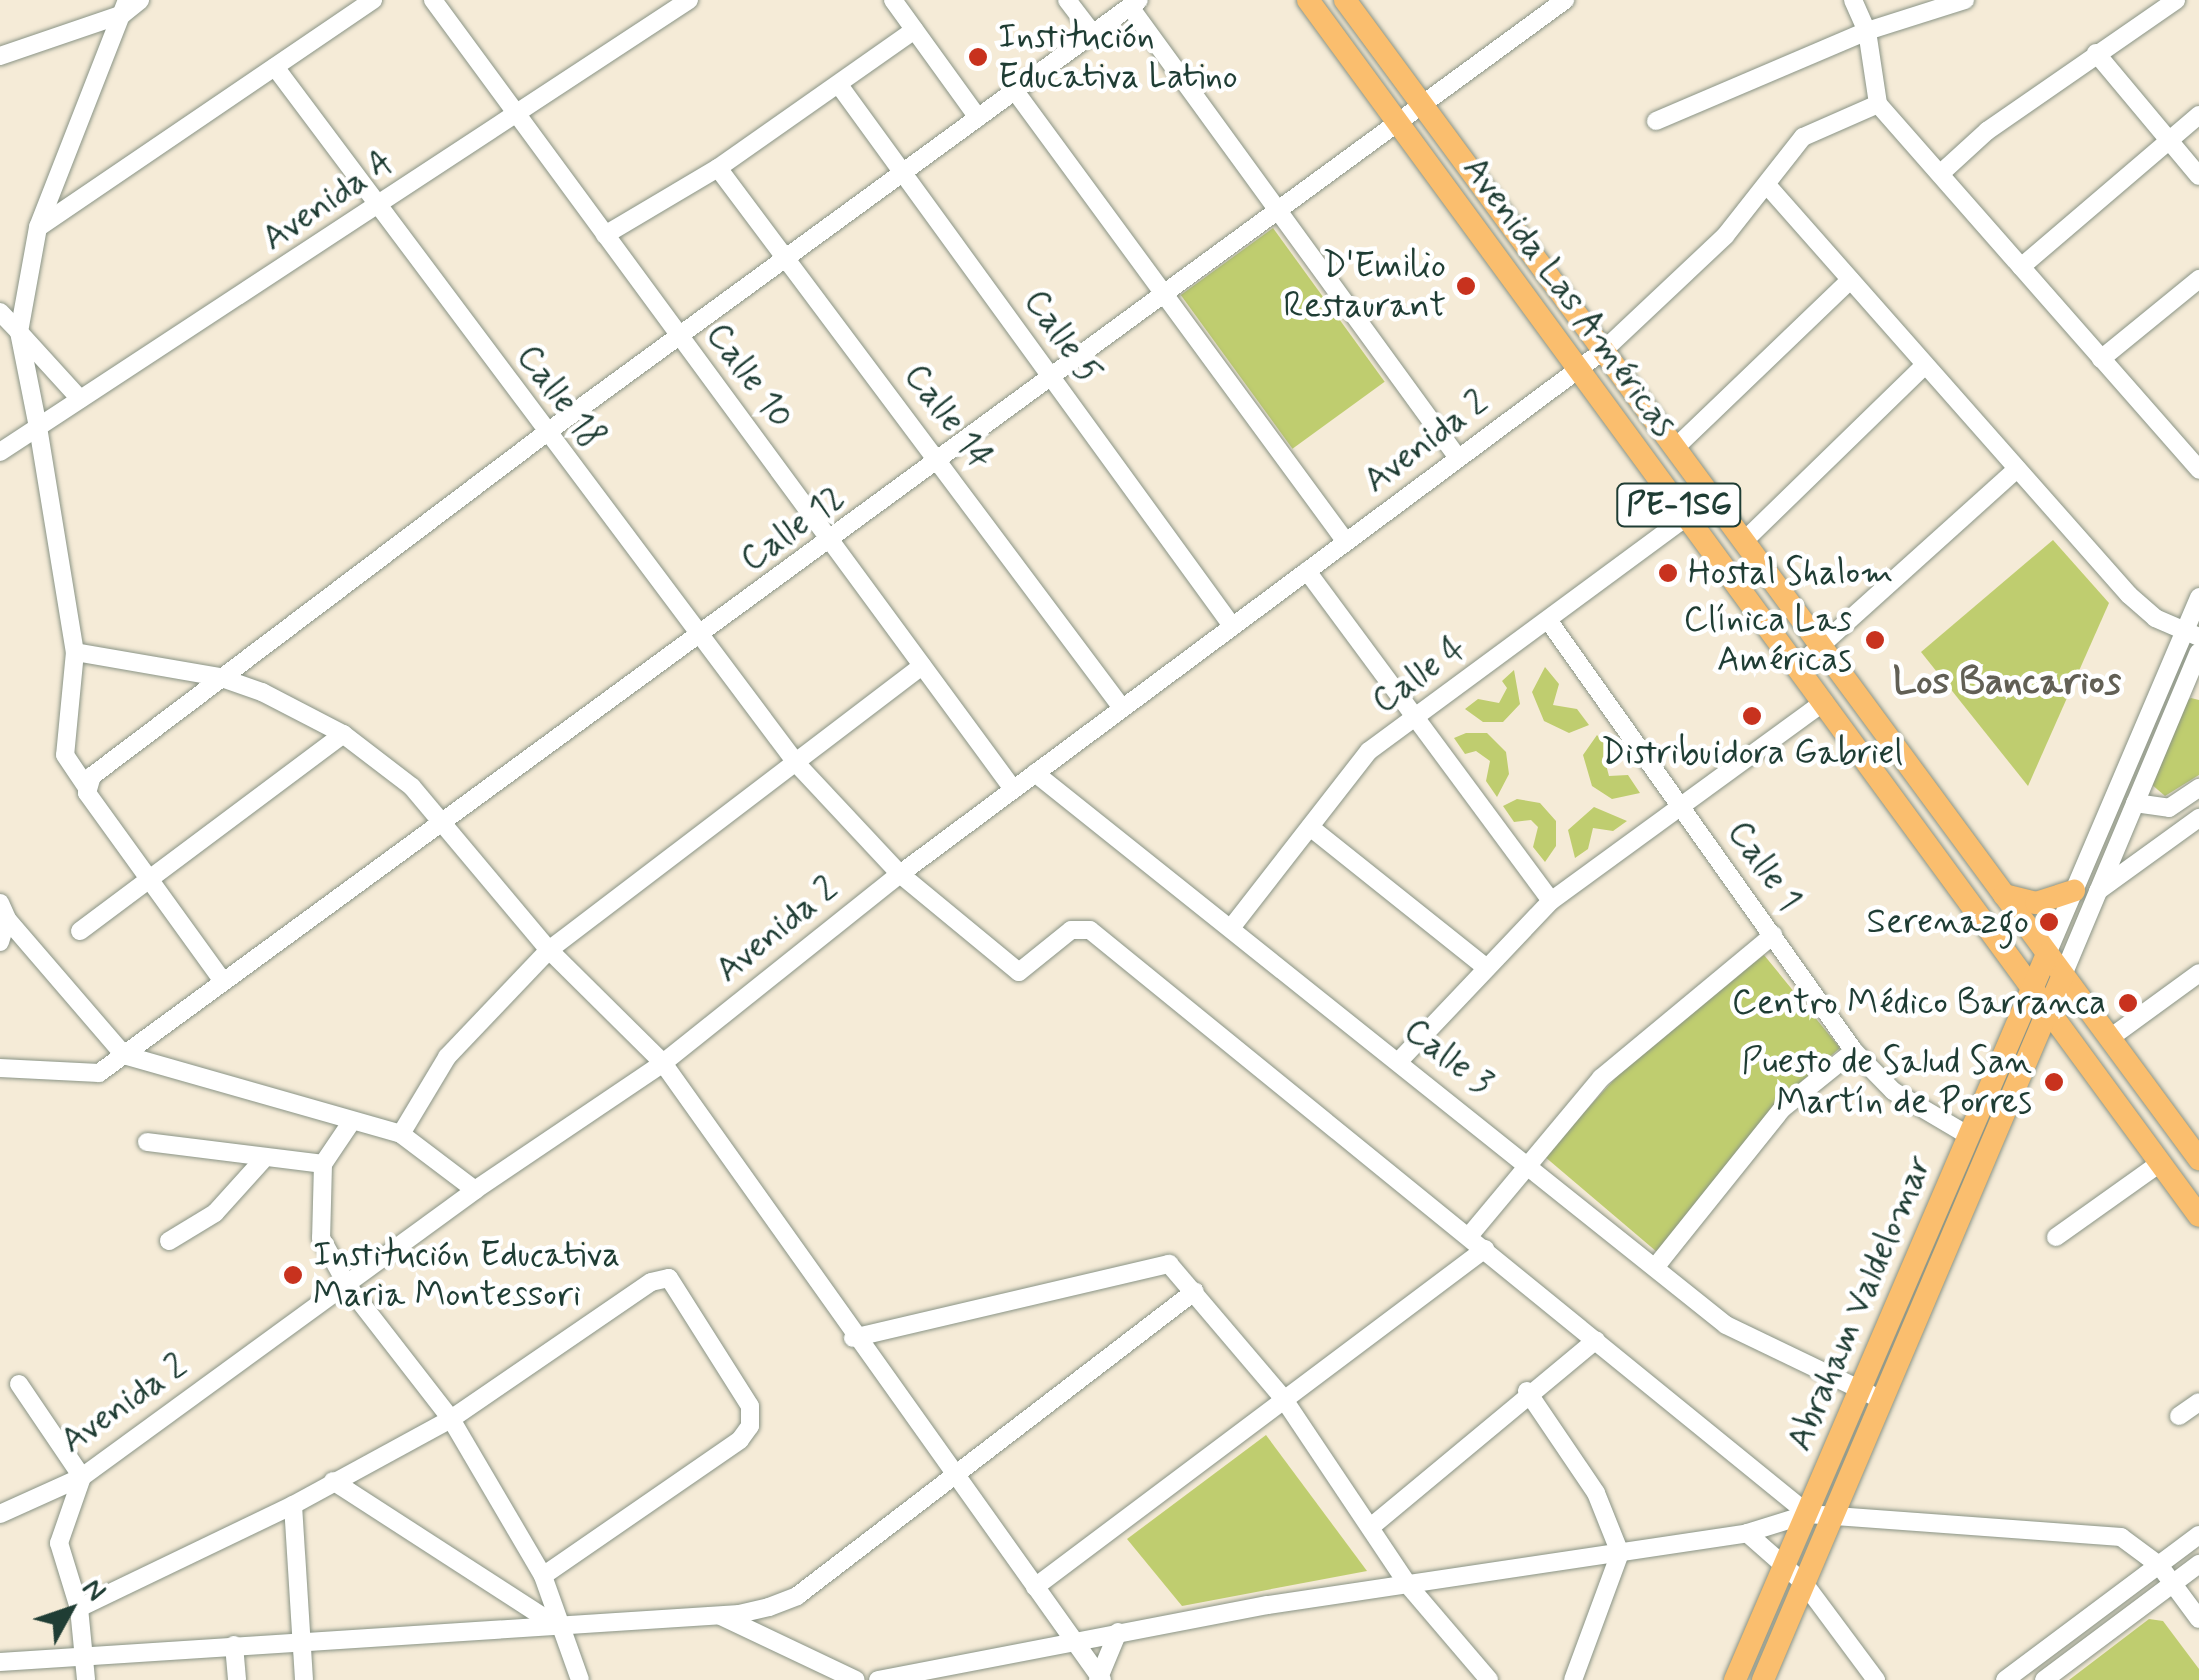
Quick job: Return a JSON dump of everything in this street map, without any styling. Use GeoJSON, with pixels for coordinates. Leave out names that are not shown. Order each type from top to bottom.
{"type":"FeatureCollection","features":[{"type":"Feature","properties":{"kind":"main road","name":"Avenida Las Américas"},"geometry":{"type":"LineString","coordinates":[[1308,0],[2199,1216]]}},
{"type":"Feature","properties":{"kind":"main road","name":"Avenida Las Américas"},"geometry":{"type":"LineString","coordinates":[[1345,0],[2199,1159]]}},
{"type":"Feature","properties":{"kind":"main road"},"geometry":{"type":"LineString","coordinates":[[1366,79],[1390,62]]}},
{"type":"Feature","properties":{"kind":"main road"},"geometry":{"type":"LineString","coordinates":[[2004,894],[2036,903],[2086,891]]}},
{"type":"Feature","properties":{"kind":"main road","name":"Abraham Valdelomar"},"geometry":{"type":"LineString","coordinates":[[1943,1226],[1960,1130],[2048,954]]}},
{"type":"Feature","properties":{"kind":"main road","name":"Abraham Valdelomar"},"geometry":{"type":"LineString","coordinates":[[1735,1680],[1784,1562],[1871,1395],[1943,1226],[2063,974]]}},
{"type":"Feature","properties":{"kind":"main road","name":"Abraham Valdelomar"},"geometry":{"type":"LineString","coordinates":[[1763,1680],[1834,1513],[1871,1395]]}},
{"type":"Feature","properties":{"kind":"street"},"geometry":{"type":"LineString","coordinates":[[0,56],[140,0]]}},
{"type":"Feature","properties":{"kind":"street"},"geometry":{"type":"LineString","coordinates":[[38,227],[374,0]]}},
{"type":"Feature","properties":{"kind":"street","name":"Calle 10"},"geometry":{"type":"LineString","coordinates":[[433,0],[1013,789]]}},
{"type":"Feature","properties":{"kind":"street","name":"Avenida A"},"geometry":{"type":"LineString","coordinates":[[0,452],[229,306],[688,0]]}},
{"type":"Feature","properties":{"kind":"street"},"geometry":{"type":"LineString","coordinates":[[893,0],[978,118]]}},
{"type":"Feature","properties":{"kind":"street"},"geometry":{"type":"LineString","coordinates":[[1067,0],[1092,34]]}},
{"type":"Feature","properties":{"kind":"street","name":"Calle 12"},"geometry":{"type":"LineString","coordinates":[[0,1068],[90,1076],[124,1055],[222,980],[831,542],[1565,0]]}},
{"type":"Feature","properties":{"kind":"street"},"geometry":{"type":"LineString","coordinates":[[1853,0],[1866,32],[1878,104],[2199,470]]}},
{"type":"Feature","properties":{"kind":"street"},"geometry":{"type":"LineString","coordinates":[[1656,121],[1866,32],[1965,0]]}},
{"type":"Feature","properties":{"kind":"street"},"geometry":{"type":"LineString","coordinates":[[1940,174],[2096,53],[2176,0]]}},
{"type":"Feature","properties":{"kind":"street"},"geometry":{"type":"LineString","coordinates":[[87,788],[98,770],[219,677],[1135,3],[1458,458]]}},
{"type":"Feature","properties":{"kind":"street"},"geometry":{"type":"LineString","coordinates":[[125,7],[38,227],[20,332],[75,652],[64,741],[70,770],[87,788],[222,980]]}},
{"type":"Feature","properties":{"kind":"street"},"geometry":{"type":"LineString","coordinates":[[606,235],[718,168],[914,30]]}},
{"type":"Feature","properties":{"kind":"street"},"geometry":{"type":"LineString","coordinates":[[2096,53],[2172,137],[2199,176]]}},
{"type":"Feature","properties":{"kind":"street","name":"Calle 18"},"geometry":{"type":"LineString","coordinates":[[275,66],[377,208],[797,764],[900,874],[1019,972],[1071,930],[1090,930],[1470,1236]]}},
{"type":"Feature","properties":{"kind":"street","name":"Calle 5"},"geometry":{"type":"LineString","coordinates":[[839,85],[907,171],[1050,380],[1232,626]]}},
{"type":"Feature","properties":{"kind":"street"},"geometry":{"type":"LineString","coordinates":[[1015,91],[1346,542]]}},
{"type":"Feature","properties":{"kind":"street","name":"Avenida 2"},"geometry":{"type":"LineString","coordinates":[[0,1514],[82,1477],[476,1190],[662,1063],[900,874],[1604,350],[1725,236],[1803,137],[1878,104]]}},
{"type":"Feature","properties":{"kind":"street"},"geometry":{"type":"LineString","coordinates":[[2021,267],[2199,114]]}},
{"type":"Feature","properties":{"kind":"street","name":"Calle 14"},"geometry":{"type":"LineString","coordinates":[[718,168],[942,460],[1122,708]]}},
{"type":"Feature","properties":{"kind":"street"},"geometry":{"type":"LineString","coordinates":[[1766,185],[2143,608],[2192,634]]}},
{"type":"Feature","properties":{"kind":"street"},"geometry":{"type":"LineString","coordinates":[[2102,359],[2199,279]]}},
{"type":"Feature","properties":{"kind":"street"},"geometry":{"type":"LineString","coordinates":[[1675,448],[1850,280]]}},
{"type":"Feature","properties":{"kind":"street"},"geometry":{"type":"LineString","coordinates":[[0,312],[80,399]]}},
{"type":"Feature","properties":{"kind":"street"},"geometry":{"type":"LineString","coordinates":[[1744,541],[1925,365]]}},
{"type":"Feature","properties":{"kind":"street"},"geometry":{"type":"LineString","coordinates":[[1798,667],[2017,469]]}},
{"type":"Feature","properties":{"kind":"street","name":"Calle 4"},"geometry":{"type":"LineString","coordinates":[[1231,928],[1369,751],[1712,498]]}},
{"type":"Feature","properties":{"kind":"street"},"geometry":{"type":"LineString","coordinates":[[1307,571],[1550,901]]}},
{"type":"Feature","properties":{"kind":"street"},"geometry":{"type":"LineString","coordinates":[[2063,974],[2086,891],[2192,634],[2199,598]]}},
{"type":"Feature","properties":{"kind":"street","name":"Calle 1"},"geometry":{"type":"LineString","coordinates":[[1548,620],[1854,1051],[1893,1091],[1960,1130]]}},
{"type":"Feature","properties":{"kind":"street"},"geometry":{"type":"LineString","coordinates":[[75,652],[219,677],[343,734],[395,772],[549,950],[662,1063],[853,1338],[1100,1679]]}},
{"type":"Feature","properties":{"kind":"street"},"geometry":{"type":"LineString","coordinates":[[2048,954],[2135,804],[2191,691],[2199,652]]}},
{"type":"Feature","properties":{"kind":"street"},"geometry":{"type":"LineString","coordinates":[[401,1134],[447,1057],[549,950],[922,666]]}},
{"type":"Feature","properties":{"kind":"street"},"geometry":{"type":"LineString","coordinates":[[1400,1060],[1484,964],[1550,901],[1824,702]]}},
{"type":"Feature","properties":{"kind":"street"},"geometry":{"type":"LineString","coordinates":[[80,930],[343,734]]}},
{"type":"Feature","properties":{"kind":"street","name":"Calle 3"},"geometry":{"type":"LineString","coordinates":[[1035,773],[1527,1160],[1744,1337],[1871,1395]]}},
{"type":"Feature","properties":{"kind":"street"},"geometry":{"type":"LineString","coordinates":[[2135,804],[2169,808],[2199,788]]}},
{"type":"Feature","properties":{"kind":"street"},"geometry":{"type":"LineString","coordinates":[[2086,891],[2199,818]]}},
{"type":"Feature","properties":{"kind":"street"},"geometry":{"type":"LineString","coordinates":[[1310,826],[1484,964]]}},
{"type":"Feature","properties":{"kind":"street"},"geometry":{"type":"LineString","coordinates":[[0,942],[4,911]]}},
{"type":"Feature","properties":{"kind":"street"},"geometry":{"type":"LineString","coordinates":[[4,911],[124,1055],[401,1134],[476,1190]]}},
{"type":"Feature","properties":{"kind":"street"},"geometry":{"type":"LineString","coordinates":[[1773,935],[1637,1043],[1527,1160],[1470,1236],[1741,1465],[1808,1514]]}},
{"type":"Feature","properties":{"kind":"street"},"geometry":{"type":"LineString","coordinates":[[2110,1038],[2199,973]]}},
{"type":"Feature","properties":{"kind":"street"},"geometry":{"type":"LineString","coordinates":[[1657,1265],[1783,1108],[1854,1051]]}},
{"type":"Feature","properties":{"kind":"street"},"geometry":{"type":"LineString","coordinates":[[352,1121],[323,1164],[322,1238],[347,1285],[451,1418],[543,1576],[557,1626],[580,1680]]}},
{"type":"Feature","properties":{"kind":"street"},"geometry":{"type":"LineString","coordinates":[[147,1142],[262,1161],[323,1164]]}},
{"type":"Feature","properties":{"kind":"street"},"geometry":{"type":"LineString","coordinates":[[168,1241],[215,1213],[262,1161]]}},
{"type":"Feature","properties":{"kind":"street"},"geometry":{"type":"LineString","coordinates":[[2056,1237],[2160,1163]]}},
{"type":"Feature","properties":{"kind":"street"},"geometry":{"type":"LineString","coordinates":[[2176,1184],[2199,1167]]}},
{"type":"Feature","properties":{"kind":"street"},"geometry":{"type":"LineString","coordinates":[[1035,1587],[1485,1249]]}},
{"type":"Feature","properties":{"kind":"street"},"geometry":{"type":"LineString","coordinates":[[853,1338],[1170,1264],[1283,1398],[1408,1585],[1489,1680]]}},
{"type":"Feature","properties":{"kind":"street"},"geometry":{"type":"LineString","coordinates":[[79,1608],[293,1505],[451,1418],[664,1278],[679,1284],[752,1412],[744,1436],[543,1576]]}},
{"type":"Feature","properties":{"kind":"street"},"geometry":{"type":"LineString","coordinates":[[0,1662],[721,1616],[797,1596],[951,1472],[1194,1292]]}},
{"type":"Feature","properties":{"kind":"street"},"geometry":{"type":"LineString","coordinates":[[1372,1526],[1528,1391],[1596,1340]]}},
{"type":"Feature","properties":{"kind":"street"},"geometry":{"type":"LineString","coordinates":[[18,1384],[82,1477],[59,1543],[79,1608],[86,1680]]}},
{"type":"Feature","properties":{"kind":"street"},"geometry":{"type":"LineString","coordinates":[[1528,1391],[1596,1493],[1620,1553],[1573,1680]]}},
{"type":"Feature","properties":{"kind":"street"},"geometry":{"type":"LineString","coordinates":[[2179,1416],[2199,1402]]}},
{"type":"Feature","properties":{"kind":"street"},"geometry":{"type":"LineString","coordinates":[[333,1481],[557,1626]]}},
{"type":"Feature","properties":{"kind":"street"},"geometry":{"type":"LineString","coordinates":[[293,1505],[304,1680]]}},
{"type":"Feature","properties":{"kind":"street"},"geometry":{"type":"LineString","coordinates":[[878,1680],[1118,1632],[1747,1533],[1808,1514],[2121,1538],[2159,1566],[2199,1619]]}},
{"type":"Feature","properties":{"kind":"street"},"geometry":{"type":"LineString","coordinates":[[1747,1533],[1804,1583],[1876,1680]]}},
{"type":"Feature","properties":{"kind":"street"},"geometry":{"type":"LineString","coordinates":[[2004,1680],[2199,1534]]}},
{"type":"Feature","properties":{"kind":"street"},"geometry":{"type":"LineString","coordinates":[[2044,1680],[2199,1564]]}},
{"type":"Feature","properties":{"kind":"street"},"geometry":{"type":"LineString","coordinates":[[721,1616],[856,1680]]}},
{"type":"Feature","properties":{"kind":"street"},"geometry":{"type":"LineString","coordinates":[[1100,1679],[1118,1632]]}},
{"type":"Feature","properties":{"kind":"street"},"geometry":{"type":"LineString","coordinates":[[234,1645],[237,1680]]}},
{"type":"Feature","properties":{"kind":"green space"},"geometry":{"type":"Polygon","coordinates":[[[1273,228],[1385,382],[1292,449],[1181,295],[1273,228]]]}},
{"type":"Feature","properties":{"kind":"green space"},"geometry":{"type":"Polygon","coordinates":[[[2053,540],[2109,603],[2028,786],[1921,652],[2053,540]]]}},
{"type":"Feature","properties":{"kind":"green space"},"geometry":{"type":"Polygon","coordinates":[[[1545,667],[1559,684],[1553,705],[1577,709],[1589,725],[1569,733],[1544,721],[1532,692],[1545,667]]]}},
{"type":"Feature","properties":{"kind":"green space"},"geometry":{"type":"Polygon","coordinates":[[[1514,670],[1520,704],[1503,722],[1483,722],[1465,709],[1478,699],[1499,703],[1507,688],[1502,681],[1514,670]]]}},
{"type":"Feature","properties":{"kind":"green space"},"geometry":{"type":"Polygon","coordinates":[[[2191,698],[2199,700],[2199,775],[2165,796],[2150,783],[2183,703],[2191,698]]]}},
{"type":"Feature","properties":{"kind":"green space"},"geometry":{"type":"Polygon","coordinates":[[[1466,733],[1487,733],[1506,752],[1509,774],[1497,797],[1486,781],[1490,761],[1476,751],[1465,754],[1454,738],[1466,733]]]}},
{"type":"Feature","properties":{"kind":"green space"},"geometry":{"type":"Polygon","coordinates":[[[1597,735],[1611,752],[1605,761],[1609,776],[1628,775],[1640,793],[1612,799],[1592,786],[1583,755],[1597,735]]]}},
{"type":"Feature","properties":{"kind":"green space"},"geometry":{"type":"Polygon","coordinates":[[[1517,799],[1540,803],[1556,821],[1556,846],[1545,862],[1533,847],[1538,827],[1531,820],[1514,822],[1503,806],[1517,799]]]}},
{"type":"Feature","properties":{"kind":"green space"},"geometry":{"type":"Polygon","coordinates":[[[1594,807],[1627,821],[1613,831],[1593,828],[1588,849],[1575,858],[1568,830],[1594,807]]]}},
{"type":"Feature","properties":{"kind":"green space"},"geometry":{"type":"Polygon","coordinates":[[[1764,955],[1840,1048],[1780,1100],[1657,1252],[1544,1156],[1645,1046],[1764,955]]]}},
{"type":"Feature","properties":{"kind":"green space"},"geometry":{"type":"Polygon","coordinates":[[[1266,1435],[1367,1571],[1182,1606],[1127,1539],[1266,1435]]]}},
{"type":"Feature","properties":{"kind":"green space"},"geometry":{"type":"Polygon","coordinates":[[[2149,1619],[2163,1621],[2199,1669],[2199,1680],[2069,1680],[2149,1619]]]}},
{"type":"Feature","properties":{"kind":"place","name":"Institución Educativa Latino"},"geometry":{"type":"Point","coordinates":[978,57]}},
{"type":"Feature","properties":{"kind":"place","name":"D'Emilio Restaurant"},"geometry":{"type":"Point","coordinates":[1466,286]}},
{"type":"Feature","properties":{"kind":"place","name":"Hostal Shalom"},"geometry":{"type":"Point","coordinates":[1668,573]}},
{"type":"Feature","properties":{"kind":"place","name":"Clínica Las Américas"},"geometry":{"type":"Point","coordinates":[1875,640]}},
{"type":"Feature","properties":{"kind":"place","name":"Distribuidora Gabriel"},"geometry":{"type":"Point","coordinates":[1752,716]}},
{"type":"Feature","properties":{"kind":"place","name":"Serenazgo"},"geometry":{"type":"Point","coordinates":[2049,922]}},
{"type":"Feature","properties":{"kind":"place","name":"Centro Médico Barranca"},"geometry":{"type":"Point","coordinates":[2128,1003]}},
{"type":"Feature","properties":{"kind":"place","name":"Puesto de Salud San Martín de Porres"},"geometry":{"type":"Point","coordinates":[2054,1082]}},
{"type":"Feature","properties":{"kind":"place","name":"Institución Educativa Maria Montessori"},"geometry":{"type":"Point","coordinates":[293,1275]}},
{"type":"Feature","properties":{"kind":"district","name":"Los Bancarios"},"geometry":{"type":"Point","coordinates":[2007,683]}}]}
